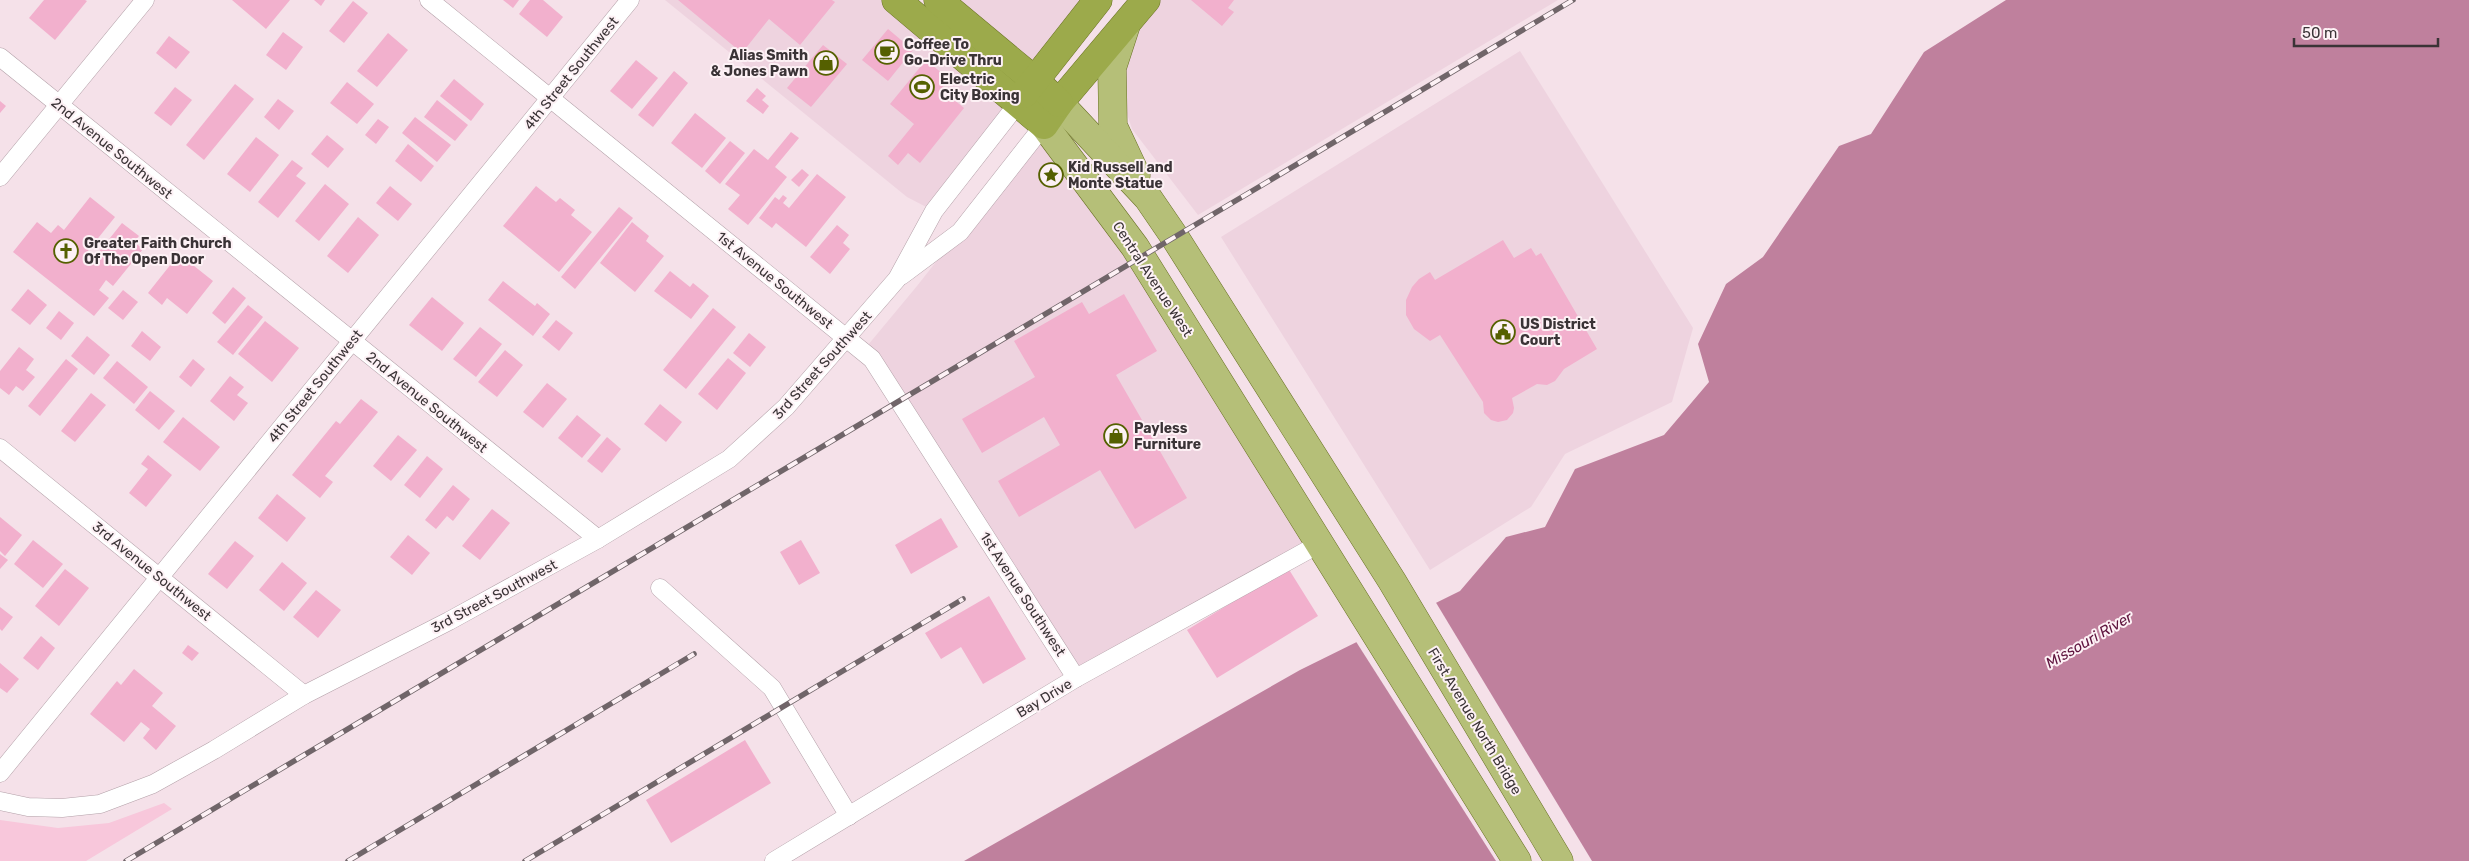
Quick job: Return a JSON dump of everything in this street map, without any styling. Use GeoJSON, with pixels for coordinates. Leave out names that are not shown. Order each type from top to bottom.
{"type":"FeatureCollection","features":[{"type":"Feature","properties":{"kind":"highway","name":"Central Avenue West"},"geometry":{"type":"LineString","coordinates":[[896,0],[1019,102],[1051,114]]}},
{"type":"Feature","properties":{"kind":"highway","name":"Central Avenue West"},"geometry":{"type":"LineString","coordinates":[[938,0],[1034,80],[1051,114]]}},
{"type":"Feature","properties":{"kind":"highway"},"geometry":{"type":"LineString","coordinates":[[1019,102],[1034,80],[1098,0]]}},
{"type":"Feature","properties":{"kind":"highway"},"geometry":{"type":"LineString","coordinates":[[1051,114],[1146,0]]}},
{"type":"Feature","properties":{"kind":"main road"},"geometry":{"type":"LineString","coordinates":[[1126,24],[1112,68],[1113,126],[1148,198]]}},
{"type":"Feature","properties":{"kind":"main road","name":"Central Avenue West"},"geometry":{"type":"LineString","coordinates":[[1051,114],[1148,198],[1174,236],[1392,581]]}},
{"type":"Feature","properties":{"kind":"main road","name":"Central Avenue West"},"geometry":{"type":"LineString","coordinates":[[1051,114],[1517,861]]}},
{"type":"Feature","properties":{"kind":"main road","name":"First Avenue North Bridge"},"geometry":{"type":"LineString","coordinates":[[1392,581],[1559,861]]}},
{"type":"Feature","properties":{"kind":"street"},"geometry":{"type":"LineString","coordinates":[[0,177],[145,0]]}},
{"type":"Feature","properties":{"kind":"street","name":"1st Avenue Southwest"},"geometry":{"type":"LineString","coordinates":[[429,0],[872,359],[1076,678]]}},
{"type":"Feature","properties":{"kind":"street","name":"4th Street Southwest"},"geometry":{"type":"LineString","coordinates":[[0,773],[630,0]]}},
{"type":"Feature","properties":{"kind":"street","name":"2nd Avenue Southwest"},"geometry":{"type":"LineString","coordinates":[[0,57],[598,539]]}},
{"type":"Feature","properties":{"kind":"street","name":"3rd Street Southwest"},"geometry":{"type":"LineString","coordinates":[[0,801],[28,807],[62,808],[100,804],[153,784],[214,750],[304,695],[449,621],[598,539],[730,460],[786,407],[897,279],[934,210],[1019,102]]}},
{"type":"Feature","properties":{"kind":"street","name":"3rd Street Southwest"},"geometry":{"type":"LineString","coordinates":[[897,279],[960,232],[1051,114]]}},
{"type":"Feature","properties":{"kind":"street","name":"3rd Avenue Southwest"},"geometry":{"type":"LineString","coordinates":[[0,448],[304,695]]}},
{"type":"Feature","properties":{"kind":"street","name":"Bay Drive"},"geometry":{"type":"LineString","coordinates":[[774,861],[1076,678],[1319,544]]}},
{"type":"Feature","properties":{"kind":"street"},"geometry":{"type":"LineString","coordinates":[[660,588],[772,688],[849,816]]}},
{"type":"Feature","properties":{"kind":"shaded area"},"geometry":{"type":"Polygon","coordinates":[[[665,0],[896,0],[1019,102],[934,211],[907,197],[665,0]]]}},
{"type":"Feature","properties":{"kind":"shaded area"},"geometry":{"type":"Polygon","coordinates":[[[938,0],[1098,0],[1034,80],[938,0]]]}},
{"type":"Feature","properties":{"kind":"shaded area"},"geometry":{"type":"Polygon","coordinates":[[[1146,0],[1558,0],[1198,215],[1132,129],[1112,68],[1146,0]]]}},
{"type":"Feature","properties":{"kind":"shaded area"},"geometry":{"type":"Polygon","coordinates":[[[1520,51],[1693,328],[1672,402],[1565,454],[1531,507],[1430,570],[1221,237],[1520,51]]]}},
{"type":"Feature","properties":{"kind":"shaded area"},"geometry":{"type":"Polygon","coordinates":[[[1044,125],[1319,544],[1076,678],[863,351],[917,286],[1044,125]]]}},
{"type":"Feature","properties":{"kind":"shaded area"},"geometry":{"type":"Polygon","coordinates":[[[164,803],[172,809],[86,861],[0,861],[0,820],[58,828],[109,823],[164,803]]]}},
{"type":"Feature","properties":{"kind":"water","name":"Missouri River"},"geometry":{"type":"Polygon","coordinates":[[[2006,0],[2469,0],[2469,861],[964,861],[1300,670],[1460,591],[1506,537],[1545,527],[1575,469],[1664,435],[1709,382],[1698,344],[1726,284],[1763,257],[1839,146],[1871,134],[1924,52],[2006,0]]]}},
{"type":"Feature","properties":{"kind":"pier"},"geometry":{"type":"Polygon","coordinates":[[[1435,601],[1592,861],[1496,861],[1355,640],[1435,601]]]}},
{"type":"Feature","properties":{"kind":"building"},"geometry":{"type":"Polygon","coordinates":[[[44,0],[87,1],[55,40],[29,18],[44,0]]]}},
{"type":"Feature","properties":{"kind":"building"},"geometry":{"type":"Polygon","coordinates":[[[232,0],[290,0],[266,29],[232,0]]]}},
{"type":"Feature","properties":{"kind":"building"},"geometry":{"type":"Polygon","coordinates":[[[314,0],[325,0],[321,6],[314,0]]]}},
{"type":"Feature","properties":{"kind":"building"},"geometry":{"type":"Polygon","coordinates":[[[503,0],[519,0],[513,8],[503,0]]]}},
{"type":"Feature","properties":{"kind":"building"},"geometry":{"type":"Polygon","coordinates":[[[530,0],[543,0],[563,17],[547,37],[519,14],[530,0]]]}},
{"type":"Feature","properties":{"kind":"building"},"geometry":{"type":"Polygon","coordinates":[[[678,0],[832,0],[835,2],[800,45],[769,19],[742,53],[678,0]]]}},
{"type":"Feature","properties":{"kind":"building"},"geometry":{"type":"Polygon","coordinates":[[[1191,0],[1234,0],[1228,8],[1234,12],[1222,26],[1191,0]]]}},
{"type":"Feature","properties":{"kind":"building"},"geometry":{"type":"Polygon","coordinates":[[[353,1],[368,13],[344,43],[329,31],[353,1]]]}},
{"type":"Feature","properties":{"kind":"building"},"geometry":{"type":"Polygon","coordinates":[[[888,29],[913,50],[888,81],[862,60],[888,29]]]}},
{"type":"Feature","properties":{"kind":"building"},"geometry":{"type":"Polygon","coordinates":[[[283,32],[303,47],[286,70],[266,55],[283,32]]]}},
{"type":"Feature","properties":{"kind":"building"},"geometry":{"type":"Polygon","coordinates":[[[388,33],[408,50],[377,87],[357,71],[388,33]]]}},
{"type":"Feature","properties":{"kind":"building"},"geometry":{"type":"Polygon","coordinates":[[[169,36],[190,52],[176,69],[156,53],[169,36]]]}},
{"type":"Feature","properties":{"kind":"building"},"geometry":{"type":"Polygon","coordinates":[[[823,45],[847,64],[811,107],[787,88],[823,45]]]}},
{"type":"Feature","properties":{"kind":"building"},"geometry":{"type":"Polygon","coordinates":[[[636,60],[658,78],[632,109],[610,91],[636,60]]]}},
{"type":"Feature","properties":{"kind":"building"},"geometry":{"type":"Polygon","coordinates":[[[926,60],[949,79],[941,89],[964,108],[920,163],[908,153],[898,165],[888,156],[914,124],[890,104],[926,60]]]}},
{"type":"Feature","properties":{"kind":"building"},"geometry":{"type":"Polygon","coordinates":[[[674,71],[688,83],[653,127],[638,115],[674,71]]]}},
{"type":"Feature","properties":{"kind":"building"},"geometry":{"type":"Polygon","coordinates":[[[454,79],[484,104],[471,121],[440,96],[454,79]]]}},
{"type":"Feature","properties":{"kind":"building"},"geometry":{"type":"Polygon","coordinates":[[[347,82],[374,104],[357,124],[330,103],[347,82]]]}},
{"type":"Feature","properties":{"kind":"building"},"geometry":{"type":"Polygon","coordinates":[[[235,84],[254,99],[204,160],[186,145],[235,84]]]}},
{"type":"Feature","properties":{"kind":"building"},"geometry":{"type":"Polygon","coordinates":[[[175,87],[192,100],[171,126],[154,113],[175,87]]]}},
{"type":"Feature","properties":{"kind":"building"},"geometry":{"type":"Polygon","coordinates":[[[757,88],[766,96],[762,100],[769,106],[763,114],[746,101],[757,88]]]}},
{"type":"Feature","properties":{"kind":"building"},"geometry":{"type":"Polygon","coordinates":[[[278,99],[294,111],[279,130],[264,117],[278,99]]]}},
{"type":"Feature","properties":{"kind":"building"},"geometry":{"type":"Polygon","coordinates":[[[437,100],[468,125],[455,141],[424,117],[437,100]]]}},
{"type":"Feature","properties":{"kind":"building"},"geometry":{"type":"Polygon","coordinates":[[[0,101],[6,106],[0,113],[0,101]]]}},
{"type":"Feature","properties":{"kind":"building"},"geometry":{"type":"Polygon","coordinates":[[[695,113],[726,138],[702,168],[671,143],[695,113]]]}},
{"type":"Feature","properties":{"kind":"building"},"geometry":{"type":"Polygon","coordinates":[[[415,117],[451,145],[437,162],[402,133],[415,117]]]}},
{"type":"Feature","properties":{"kind":"building"},"geometry":{"type":"Polygon","coordinates":[[[378,119],[389,127],[376,144],[365,135],[378,119]]]}},
{"type":"Feature","properties":{"kind":"building"},"geometry":{"type":"Polygon","coordinates":[[[791,132],[799,138],[775,167],[787,177],[748,225],[728,209],[740,195],[725,184],[754,149],[768,160],[791,132]]]}},
{"type":"Feature","properties":{"kind":"building"},"geometry":{"type":"Polygon","coordinates":[[[327,135],[344,149],[328,168],[311,154],[327,135]]]}},
{"type":"Feature","properties":{"kind":"building"},"geometry":{"type":"Polygon","coordinates":[[[256,137],[279,155],[250,192],[227,174],[256,137]]]}},
{"type":"Feature","properties":{"kind":"building"},"geometry":{"type":"Polygon","coordinates":[[[730,141],[745,153],[720,184],[705,171],[730,141]]]}},
{"type":"Feature","properties":{"kind":"building"},"geometry":{"type":"Polygon","coordinates":[[[408,144],[434,166],[421,182],[395,161],[408,144]]]}},
{"type":"Feature","properties":{"kind":"building"},"geometry":{"type":"Polygon","coordinates":[[[292,160],[303,168],[296,176],[306,183],[278,218],[258,202],[292,160]]]}},
{"type":"Feature","properties":{"kind":"building"},"geometry":{"type":"Polygon","coordinates":[[[802,169],[809,175],[799,187],[791,180],[802,169]]]}},
{"type":"Feature","properties":{"kind":"building"},"geometry":{"type":"Polygon","coordinates":[[[817,174],[846,197],[806,247],[776,223],[772,228],[759,218],[775,197],[779,200],[783,195],[787,198],[783,203],[789,208],[817,174]]]}},
{"type":"Feature","properties":{"kind":"building"},"geometry":{"type":"Polygon","coordinates":[[[325,184],[349,204],[319,241],[295,221],[325,184]]]}},
{"type":"Feature","properties":{"kind":"building"},"geometry":{"type":"Polygon","coordinates":[[[390,186],[412,204],[398,221],[376,203],[390,186]]]}},
{"type":"Feature","properties":{"kind":"building"},"geometry":{"type":"Polygon","coordinates":[[[536,186],[556,202],[560,198],[575,210],[571,215],[592,232],[559,272],[503,226],[536,186]]]}},
{"type":"Feature","properties":{"kind":"building"},"geometry":{"type":"Polygon","coordinates":[[[90,197],[115,217],[83,257],[90,263],[122,223],[139,236],[134,242],[143,249],[113,286],[106,280],[99,290],[109,298],[94,316],[13,252],[37,222],[51,233],[58,225],[64,230],[90,197]]]}},
{"type":"Feature","properties":{"kind":"building"},"geometry":{"type":"Polygon","coordinates":[[[619,207],[633,218],[575,289],[561,277],[619,207]]]}},
{"type":"Feature","properties":{"kind":"building"},"geometry":{"type":"Polygon","coordinates":[[[358,217],[379,235],[348,273],[327,256],[358,217]]]}},
{"type":"Feature","properties":{"kind":"building"},"geometry":{"type":"Polygon","coordinates":[[[632,222],[649,236],[646,241],[664,256],[635,292],[600,263],[632,222]]]}},
{"type":"Feature","properties":{"kind":"building"},"geometry":{"type":"Polygon","coordinates":[[[837,225],[849,235],[843,243],[850,249],[830,274],[810,257],[837,225]]]}},
{"type":"Feature","properties":{"kind":"building","name":"US District Court"},"geometry":{"type":"Polygon","coordinates":[[[1503,240],[1514,258],[1531,248],[1536,256],[1541,253],[1597,349],[1564,369],[1555,381],[1547,385],[1537,384],[1512,398],[1513,413],[1507,420],[1498,422],[1491,420],[1484,413],[1483,402],[1440,335],[1430,341],[1414,329],[1406,315],[1406,300],[1412,287],[1419,279],[1430,272],[1435,280],[1503,240]]]}},
{"type":"Feature","properties":{"kind":"building"},"geometry":{"type":"Polygon","coordinates":[[[179,254],[213,281],[187,314],[167,298],[162,305],[148,293],[179,254]]]}},
{"type":"Feature","properties":{"kind":"building"},"geometry":{"type":"Polygon","coordinates":[[[670,271],[690,287],[693,283],[709,296],[691,319],[654,291],[670,271]]]}},
{"type":"Feature","properties":{"kind":"building"},"geometry":{"type":"Polygon","coordinates":[[[503,281],[535,306],[537,303],[550,314],[533,336],[488,300],[503,281]]]}},
{"type":"Feature","properties":{"kind":"building"},"geometry":{"type":"Polygon","coordinates":[[[233,287],[246,298],[225,324],[212,313],[233,287]]]}},
{"type":"Feature","properties":{"kind":"building"},"geometry":{"type":"Polygon","coordinates":[[[28,289],[47,305],[30,325],[11,310],[28,289]]]}},
{"type":"Feature","properties":{"kind":"building"},"geometry":{"type":"Polygon","coordinates":[[[123,290],[138,302],[123,320],[108,308],[123,290]]]}},
{"type":"Feature","properties":{"kind":"building"},"geometry":{"type":"Polygon","coordinates":[[[1124,294],[1157,351],[1116,375],[1187,498],[1135,529],[1100,470],[1019,517],[998,481],[1060,445],[1044,417],[982,453],[962,419],[1035,377],[1014,341],[1082,302],[1089,314],[1124,294]]]}},
{"type":"Feature","properties":{"kind":"building"},"geometry":{"type":"Polygon","coordinates":[[[432,297],[464,323],[442,351],[409,325],[432,297]]]}},
{"type":"Feature","properties":{"kind":"building"},"geometry":{"type":"Polygon","coordinates":[[[248,305],[263,317],[233,355],[217,342],[248,305]]]}},
{"type":"Feature","properties":{"kind":"building"},"geometry":{"type":"Polygon","coordinates":[[[713,308],[736,327],[686,389],[663,370],[713,308]]]}},
{"type":"Feature","properties":{"kind":"building"},"geometry":{"type":"Polygon","coordinates":[[[59,311],[74,323],[61,340],[46,328],[59,311]]]}},
{"type":"Feature","properties":{"kind":"building"},"geometry":{"type":"Polygon","coordinates":[[[556,320],[573,333],[559,351],[542,337],[556,320]]]}},
{"type":"Feature","properties":{"kind":"building"},"geometry":{"type":"Polygon","coordinates":[[[265,321],[299,348],[272,382],[238,354],[265,321]]]}},
{"type":"Feature","properties":{"kind":"building"},"geometry":{"type":"Polygon","coordinates":[[[480,327],[502,344],[476,377],[453,359],[480,327]]]}},
{"type":"Feature","properties":{"kind":"building"},"geometry":{"type":"Polygon","coordinates":[[[142,331],[161,347],[150,361],[131,346],[142,331]]]}},
{"type":"Feature","properties":{"kind":"building"},"geometry":{"type":"Polygon","coordinates":[[[749,333],[766,347],[750,367],[733,353],[749,333]]]}},
{"type":"Feature","properties":{"kind":"building"},"geometry":{"type":"Polygon","coordinates":[[[87,336],[110,355],[94,375],[71,356],[87,336]]]}},
{"type":"Feature","properties":{"kind":"building"},"geometry":{"type":"Polygon","coordinates":[[[19,347],[34,359],[26,370],[35,377],[23,391],[16,386],[9,395],[0,388],[0,371],[19,347]]]}},
{"type":"Feature","properties":{"kind":"building"},"geometry":{"type":"Polygon","coordinates":[[[505,350],[523,365],[497,397],[478,382],[505,350]]]}},
{"type":"Feature","properties":{"kind":"building"},"geometry":{"type":"Polygon","coordinates":[[[728,358],[746,373],[717,410],[698,394],[728,358]]]}},
{"type":"Feature","properties":{"kind":"building"},"geometry":{"type":"Polygon","coordinates":[[[66,359],[78,369],[40,416],[28,406],[66,359]]]}},
{"type":"Feature","properties":{"kind":"building"},"geometry":{"type":"Polygon","coordinates":[[[193,359],[205,369],[191,387],[179,377],[193,359]]]}},
{"type":"Feature","properties":{"kind":"building"},"geometry":{"type":"Polygon","coordinates":[[[117,361],[148,387],[134,404],[103,378],[117,361]]]}},
{"type":"Feature","properties":{"kind":"building"},"geometry":{"type":"Polygon","coordinates":[[[230,376],[244,387],[237,395],[248,403],[234,421],[210,401],[230,376]]]}},
{"type":"Feature","properties":{"kind":"building"},"geometry":{"type":"Polygon","coordinates":[[[547,383],[567,399],[543,428],[523,412],[547,383]]]}},
{"type":"Feature","properties":{"kind":"building"},"geometry":{"type":"Polygon","coordinates":[[[150,391],[175,411],[159,430],[135,410],[150,391]]]}},
{"type":"Feature","properties":{"kind":"building"},"geometry":{"type":"Polygon","coordinates":[[[91,393],[106,405],[75,442],[61,431],[91,393]]]}},
{"type":"Feature","properties":{"kind":"building"},"geometry":{"type":"Polygon","coordinates":[[[361,399],[378,412],[325,476],[333,482],[320,498],[292,475],[336,421],[340,424],[361,399]]]}},
{"type":"Feature","properties":{"kind":"building"},"geometry":{"type":"Polygon","coordinates":[[[660,404],[682,422],[666,442],[644,424],[660,404]]]}},
{"type":"Feature","properties":{"kind":"building"},"geometry":{"type":"Polygon","coordinates":[[[577,415],[601,435],[582,458],[558,438],[577,415]]]}},
{"type":"Feature","properties":{"kind":"building"},"geometry":{"type":"Polygon","coordinates":[[[183,417],[220,447],[200,471],[163,442],[183,417]]]}},
{"type":"Feature","properties":{"kind":"building"},"geometry":{"type":"Polygon","coordinates":[[[398,435],[417,450],[391,481],[373,466],[398,435]]]}},
{"type":"Feature","properties":{"kind":"building"},"geometry":{"type":"Polygon","coordinates":[[[607,437],[621,449],[602,473],[587,461],[607,437]]]}},
{"type":"Feature","properties":{"kind":"building"},"geometry":{"type":"Polygon","coordinates":[[[148,455],[172,475],[146,507],[129,493],[148,469],[141,464],[148,455]]]}},
{"type":"Feature","properties":{"kind":"building"},"geometry":{"type":"Polygon","coordinates":[[[427,456],[443,469],[420,498],[404,485],[427,456]]]}},
{"type":"Feature","properties":{"kind":"building"},"geometry":{"type":"Polygon","coordinates":[[[453,485],[470,499],[453,521],[447,516],[436,529],[425,520],[453,485]]]}},
{"type":"Feature","properties":{"kind":"building"},"geometry":{"type":"Polygon","coordinates":[[[277,494],[306,518],[287,542],[258,518],[277,494]]]}},
{"type":"Feature","properties":{"kind":"building"},"geometry":{"type":"Polygon","coordinates":[[[492,509],[510,523],[480,560],[462,546],[492,509]]]}},
{"type":"Feature","properties":{"kind":"building"},"geometry":{"type":"Polygon","coordinates":[[[0,517],[22,535],[5,556],[0,551],[0,517]]]}},
{"type":"Feature","properties":{"kind":"building"},"geometry":{"type":"Polygon","coordinates":[[[941,518],[958,547],[911,574],[895,545],[941,518]]]}},
{"type":"Feature","properties":{"kind":"building"},"geometry":{"type":"Polygon","coordinates":[[[408,535],[430,553],[412,575],[390,557],[408,535]]]}},
{"type":"Feature","properties":{"kind":"building"},"geometry":{"type":"Polygon","coordinates":[[[33,540],[63,564],[43,588],[14,564],[33,540]]]}},
{"type":"Feature","properties":{"kind":"building"},"geometry":{"type":"Polygon","coordinates":[[[801,540],[820,573],[799,585],[780,552],[801,540]]]}},
{"type":"Feature","properties":{"kind":"building"},"geometry":{"type":"Polygon","coordinates":[[[235,541],[254,556],[227,589],[208,574],[235,541]]]}},
{"type":"Feature","properties":{"kind":"building"},"geometry":{"type":"Polygon","coordinates":[[[0,554],[8,560],[0,569],[0,554]]]}},
{"type":"Feature","properties":{"kind":"building"},"geometry":{"type":"Polygon","coordinates":[[[282,562],[307,583],[284,611],[259,590],[282,562]]]}},
{"type":"Feature","properties":{"kind":"building"},"geometry":{"type":"Polygon","coordinates":[[[1288,568],[1318,616],[1217,678],[1187,630],[1288,568]]]}},
{"type":"Feature","properties":{"kind":"building"},"geometry":{"type":"Polygon","coordinates":[[[65,569],[89,588],[59,626],[35,606],[65,569]]]}},
{"type":"Feature","properties":{"kind":"building"},"geometry":{"type":"Polygon","coordinates":[[[316,590],[341,610],[318,638],[293,617],[316,590]]]}},
{"type":"Feature","properties":{"kind":"building"},"geometry":{"type":"Polygon","coordinates":[[[989,596],[1026,659],[983,684],[961,647],[941,659],[925,633],[989,596]]]}},
{"type":"Feature","properties":{"kind":"building"},"geometry":{"type":"Polygon","coordinates":[[[0,607],[13,617],[2,631],[0,629],[0,607]]]}},
{"type":"Feature","properties":{"kind":"building"},"geometry":{"type":"Polygon","coordinates":[[[41,636],[55,648],[38,670],[23,658],[41,636]]]}},
{"type":"Feature","properties":{"kind":"building"},"geometry":{"type":"Polygon","coordinates":[[[188,645],[199,653],[192,661],[182,653],[188,645]]]}},
{"type":"Feature","properties":{"kind":"building"},"geometry":{"type":"Polygon","coordinates":[[[0,663],[19,679],[7,693],[0,688],[0,663]]]}},
{"type":"Feature","properties":{"kind":"building"},"geometry":{"type":"Polygon","coordinates":[[[134,669],[163,693],[152,706],[176,726],[156,750],[143,738],[150,729],[141,722],[124,742],[90,714],[117,681],[121,685],[134,669]]]}},
{"type":"Feature","properties":{"kind":"building"},"geometry":{"type":"Polygon","coordinates":[[[745,740],[771,783],[671,843],[646,800],[745,740]]]}},
{"type":"Feature","properties":{"kind":"railway"},"geometry":{"type":"LineString","coordinates":[[126,861],[1573,0]]}},
{"type":"Feature","properties":{"kind":"railway"},"geometry":{"type":"LineString","coordinates":[[525,861],[963,599]]}},
{"type":"Feature","properties":{"kind":"railway"},"geometry":{"type":"LineString","coordinates":[[348,861],[694,654]]}},
{"type":"Feature","properties":{"kind":"place","name":"Coffee To Go-Drive Thru"},"geometry":{"type":"Point","coordinates":[887,52]}},
{"type":"Feature","properties":{"kind":"place","name":"Alias Smith & Jones Pawn"},"geometry":{"type":"Point","coordinates":[826,63]}},
{"type":"Feature","properties":{"kind":"place","name":"Electric City Boxing"},"geometry":{"type":"Point","coordinates":[922,87]}},
{"type":"Feature","properties":{"kind":"place","name":"Kid Russell and Monte Statue"},"geometry":{"type":"Point","coordinates":[1051,175]}},
{"type":"Feature","properties":{"kind":"place","name":"Greater Faith Church Of The Open Door"},"geometry":{"type":"Point","coordinates":[66,251]}},
{"type":"Feature","properties":{"kind":"place","name":"US District Court"},"geometry":{"type":"Point","coordinates":[1503,332]}},
{"type":"Feature","properties":{"kind":"place","name":"Payless Furniture"},"geometry":{"type":"Point","coordinates":[1116,436]}}]}
